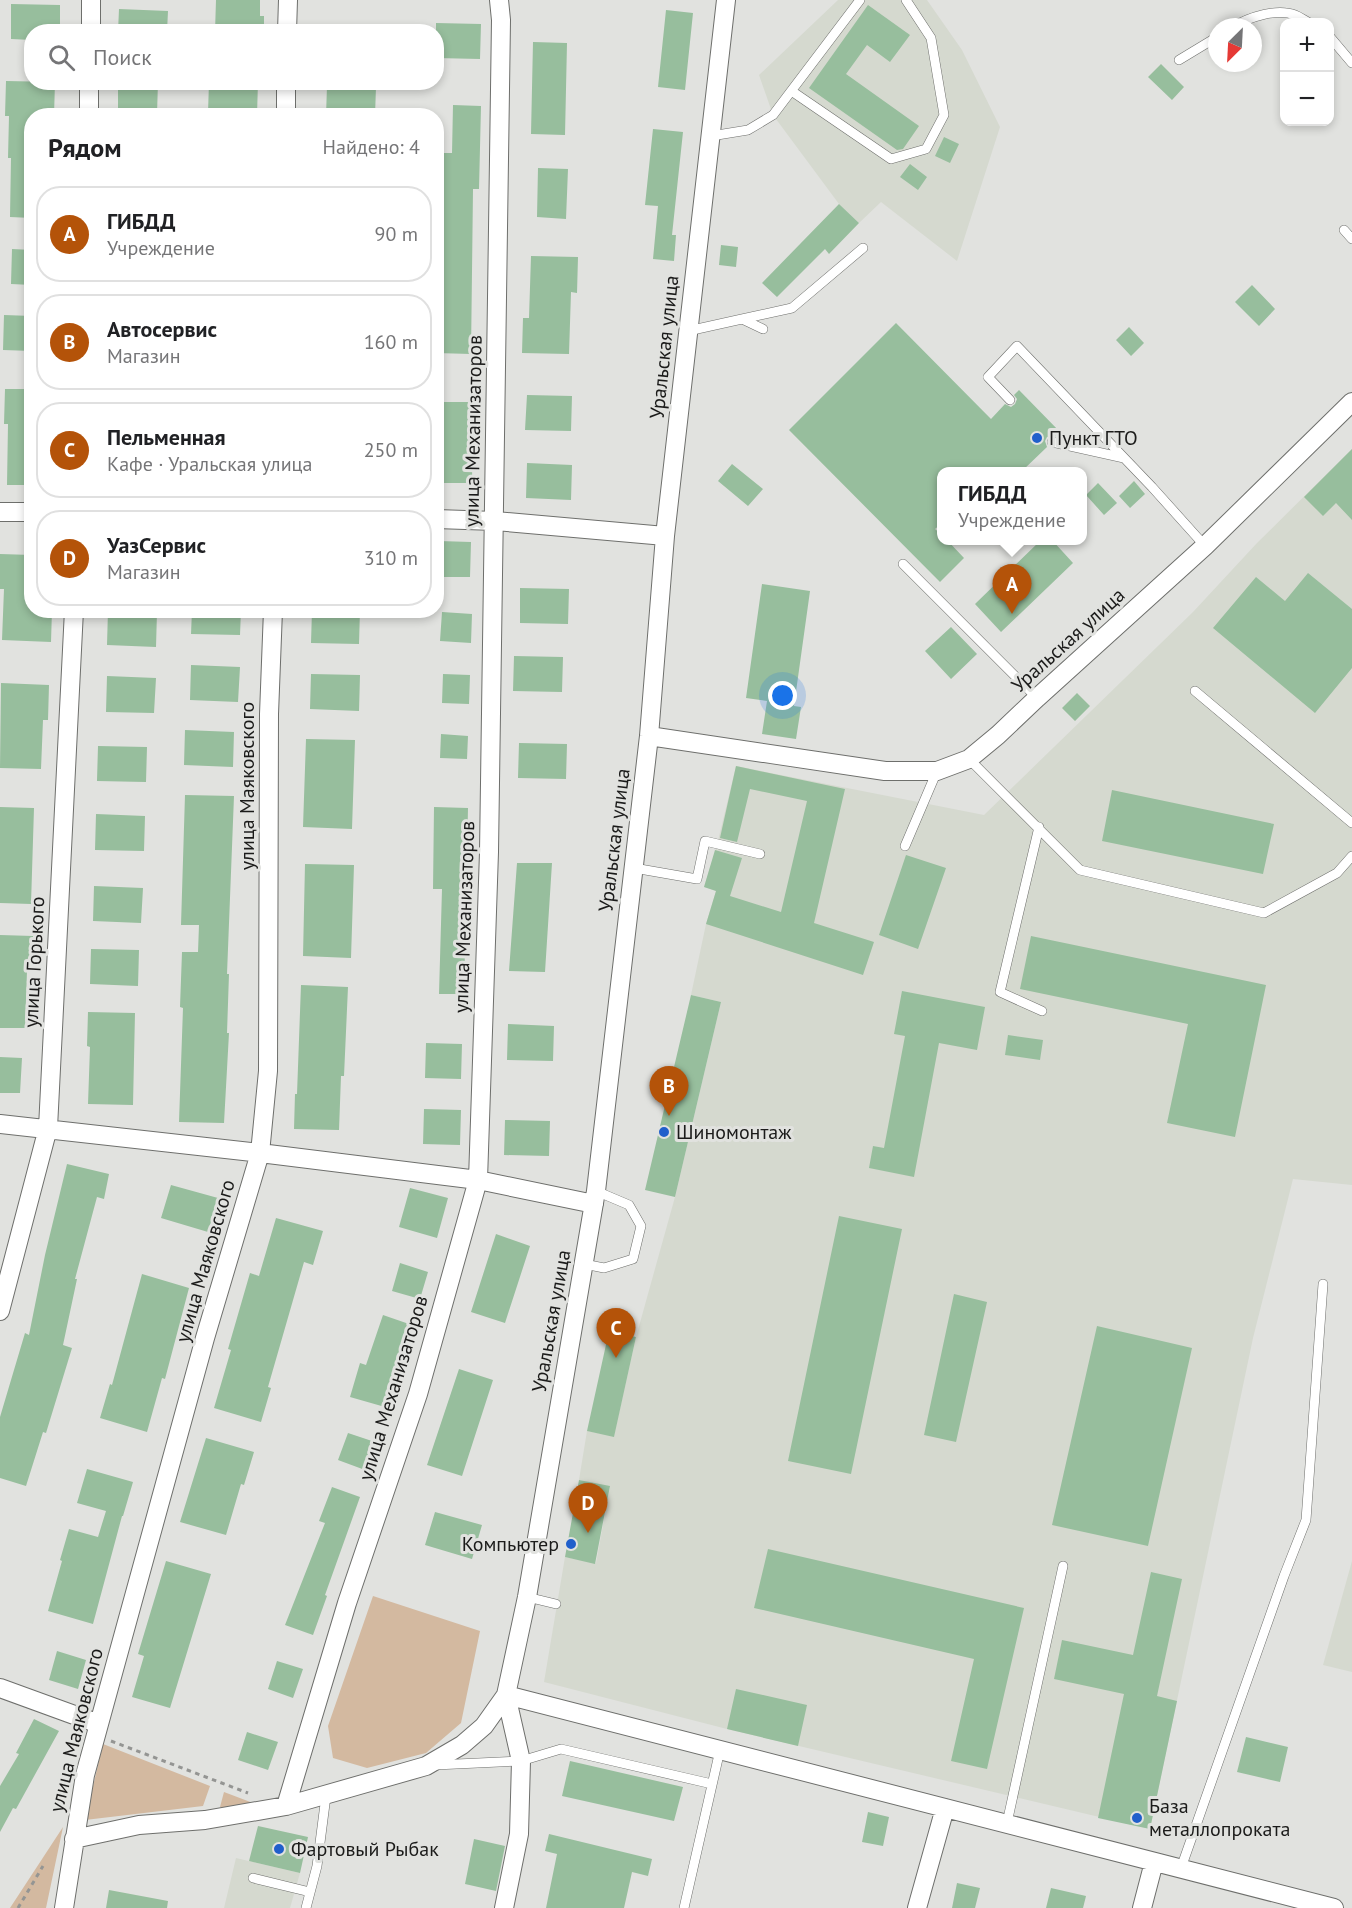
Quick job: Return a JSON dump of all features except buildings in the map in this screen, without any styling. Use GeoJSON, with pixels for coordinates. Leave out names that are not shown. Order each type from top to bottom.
{"type":"FeatureCollection","features":[{"type":"Feature","properties":{"kind":"street"},"geometry":{"type":"LineString","coordinates":[[91,0],[91,24]]}},
{"type":"Feature","properties":{"kind":"street"},"geometry":{"type":"LineString","coordinates":[[287,24],[288,0]]}},
{"type":"Feature","properties":{"kind":"street","name":"улица Механизаторов"},"geometry":{"type":"LineString","coordinates":[[286,1806],[347,1603],[418,1394],[478,1180],[489,852],[495,521],[501,20],[499,0]]}},
{"type":"Feature","properties":{"kind":"street","name":"Уральская улица"},"geometry":{"type":"LineString","coordinates":[[504,1908],[519,1834],[521,1761],[506,1695],[527,1597],[595,1197],[649,736],[665,536],[726,0]]}},
{"type":"Feature","properties":{"kind":"street"},"geometry":{"type":"LineString","coordinates":[[88,108],[89,90]]}},
{"type":"Feature","properties":{"kind":"street"},"geometry":{"type":"LineString","coordinates":[[286,90],[286,108]]}},
{"type":"Feature","properties":{"kind":"street","name":"Уральская улица"},"geometry":{"type":"LineString","coordinates":[[649,736],[885,771],[937,771],[969,759],[1205,546],[1352,402]]}},
{"type":"Feature","properties":{"kind":"street"},"geometry":{"type":"LineString","coordinates":[[0,512],[24,512]]}},
{"type":"Feature","properties":{"kind":"street"},"geometry":{"type":"LineString","coordinates":[[444,519],[495,521],[665,536]]}},
{"type":"Feature","properties":{"kind":"street","name":"улица Горького"},"geometry":{"type":"LineString","coordinates":[[0,1311],[48,1128],[74,618]]}},
{"type":"Feature","properties":{"kind":"street","name":"улица Маяковского"},"geometry":{"type":"LineString","coordinates":[[64,1908],[85,1775],[198,1361],[260,1153],[268,1071],[269,714],[273,618]]}},
{"type":"Feature","properties":{"kind":"street"},"geometry":{"type":"LineString","coordinates":[[0,1124],[260,1153],[595,1197]]}},
{"type":"Feature","properties":{"kind":"street"},"geometry":{"type":"LineString","coordinates":[[0,1689],[97,1730]]}},
{"type":"Feature","properties":{"kind":"street"},"geometry":{"type":"LineString","coordinates":[[74,1839],[139,1825],[205,1820],[286,1806],[426,1766],[462,1745],[484,1726],[506,1695],[1334,1908]]}},
{"type":"Feature","properties":{"kind":"street"},"geometry":{"type":"LineString","coordinates":[[917,1908],[945,1808]]}},
{"type":"Feature","properties":{"kind":"street"},"geometry":{"type":"LineString","coordinates":[[1142,1908],[1154,1862]]}},
{"type":"Feature","properties":{"kind":"lane"},"geometry":{"type":"LineString","coordinates":[[711,135],[748,130],[773,115],[793,92],[860,0]]}},
{"type":"Feature","properties":{"kind":"lane"},"geometry":{"type":"LineString","coordinates":[[793,92],[891,159],[926,149],[944,115],[931,38],[906,0]]}},
{"type":"Feature","properties":{"kind":"lane"},"geometry":{"type":"LineString","coordinates":[[1255,18],[1275,13],[1293,14],[1300,18]]}},
{"type":"Feature","properties":{"kind":"lane"},"geometry":{"type":"LineString","coordinates":[[1179,60],[1208,42]]}},
{"type":"Feature","properties":{"kind":"lane"},"geometry":{"type":"LineString","coordinates":[[1334,43],[1352,63]]}},
{"type":"Feature","properties":{"kind":"lane"},"geometry":{"type":"LineString","coordinates":[[1344,230],[1352,239]]}},
{"type":"Feature","properties":{"kind":"lane"},"geometry":{"type":"LineString","coordinates":[[688,331],[792,308],[863,248]]}},
{"type":"Feature","properties":{"kind":"lane"},"geometry":{"type":"LineString","coordinates":[[742,319],[763,329]]}},
{"type":"Feature","properties":{"kind":"lane"},"geometry":{"type":"LineString","coordinates":[[1010,400],[988,377],[1017,346],[1205,546]]}},
{"type":"Feature","properties":{"kind":"lane"},"geometry":{"type":"LineString","coordinates":[[1052,442],[1124,458]]}},
{"type":"Feature","properties":{"kind":"lane"},"geometry":{"type":"LineString","coordinates":[[903,564],[1037,698]]}},
{"type":"Feature","properties":{"kind":"lane"},"geometry":{"type":"LineString","coordinates":[[1195,691],[1352,823]]}},
{"type":"Feature","properties":{"kind":"lane"},"geometry":{"type":"LineString","coordinates":[[969,759],[1080,870],[1264,913],[1337,873],[1352,856]]}},
{"type":"Feature","properties":{"kind":"lane"},"geometry":{"type":"LineString","coordinates":[[905,846],[937,771]]}},
{"type":"Feature","properties":{"kind":"lane"},"geometry":{"type":"LineString","coordinates":[[1039,827],[1000,992],[1042,1011]]}},
{"type":"Feature","properties":{"kind":"lane"},"geometry":{"type":"LineString","coordinates":[[634,868],[697,879],[705,841],[760,854]]}},
{"type":"Feature","properties":{"kind":"lane"},"geometry":{"type":"LineString","coordinates":[[584,1264],[604,1268],[633,1258],[641,1226],[629,1205],[595,1197]]}},
{"type":"Feature","properties":{"kind":"lane"},"geometry":{"type":"LineString","coordinates":[[1181,1869],[1284,1576],[1306,1520],[1323,1284]]}},
{"type":"Feature","properties":{"kind":"lane"},"geometry":{"type":"LineString","coordinates":[[1007,1823],[1063,1566]]}},
{"type":"Feature","properties":{"kind":"lane"},"geometry":{"type":"LineString","coordinates":[[527,1597],[556,1604]]}},
{"type":"Feature","properties":{"kind":"lane"},"geometry":{"type":"LineString","coordinates":[[426,1766],[521,1761],[561,1749],[712,1784]]}},
{"type":"Feature","properties":{"kind":"lane"},"geometry":{"type":"LineString","coordinates":[[684,1908],[720,1750]]}},
{"type":"Feature","properties":{"kind":"lane"},"geometry":{"type":"LineString","coordinates":[[306,1908],[317,1866],[326,1796]]}},
{"type":"Feature","properties":{"kind":"lane"},"geometry":{"type":"LineString","coordinates":[[254,1878],[310,1892]]}},
{"type":"Feature","properties":{"kind":"path"},"geometry":{"type":"LineString","coordinates":[[97,1730],[253,1795]]}},
{"type":"Feature","properties":{"kind":"path"},"geometry":{"type":"LineString","coordinates":[[18,1908],[43,1866]]}},
{"type":"Feature","properties":{"kind":"shaded area"},"geometry":{"type":"Polygon","coordinates":[[[838,0],[927,0],[962,50],[1000,127],[957,261],[881,202],[859,223],[839,204],[773,115],[759,75],[838,0]]]}},
{"type":"Feature","properties":{"kind":"shaded area"},"geometry":{"type":"Polygon","coordinates":[[[1352,449],[1352,1185],[1293,1179],[1253,1338],[1150,1829],[727,1729],[544,1682],[565,1557],[596,1563],[610,1487],[579,1480],[587,1431],[614,1436],[636,1337],[675,1197],[721,1002],[691,995],[706,924],[716,891],[704,887],[716,849],[736,766],[984,815],[1193,612],[1257,543],[1352,449]]]}},
{"type":"Feature","properties":{"kind":"shaded area"},"geometry":{"type":"Polygon","coordinates":[[[1352,1561],[1352,1672],[1323,1665],[1352,1561]]]}},
{"type":"Feature","properties":{"kind":"shaded area"},"geometry":{"type":"Polygon","coordinates":[[[373,1596],[480,1631],[461,1723],[426,1753],[367,1768],[333,1758],[328,1726],[373,1596]]]}},
{"type":"Feature","properties":{"kind":"shaded area"},"geometry":{"type":"Polygon","coordinates":[[[103,1744],[210,1786],[203,1806],[85,1820],[103,1744]]]}},
{"type":"Feature","properties":{"kind":"shaded area"},"geometry":{"type":"Polygon","coordinates":[[[224,1792],[253,1803],[237,1808],[220,1807],[224,1792]]]}},
{"type":"Feature","properties":{"kind":"shaded area"},"geometry":{"type":"Polygon","coordinates":[[[63,1827],[46,1908],[10,1908],[63,1827]]]}},
{"type":"Feature","properties":{"kind":"shaded area"},"geometry":{"type":"Polygon","coordinates":[[[236,1858],[300,1873],[290,1908],[224,1908],[236,1858]]]}},
{"type":"Feature","properties":{"kind":"place","name":"Пункт ГТО"},"geometry":{"type":"Point","coordinates":[1037,438]}},
{"type":"Feature","properties":{"kind":"place","name":"ГИБДД"},"geometry":{"type":"Point","coordinates":[1012,614]}},
{"type":"Feature","properties":{"kind":"place","name":"Автосервис"},"geometry":{"type":"Point","coordinates":[669,1116]}},
{"type":"Feature","properties":{"kind":"place","name":"Шиномонтаж"},"geometry":{"type":"Point","coordinates":[664,1132]}},
{"type":"Feature","properties":{"kind":"place","name":"Пельменная"},"geometry":{"type":"Point","coordinates":[616,1358]}},
{"type":"Feature","properties":{"kind":"place","name":"УазСервис"},"geometry":{"type":"Point","coordinates":[588,1533]}},
{"type":"Feature","properties":{"kind":"place","name":"Компьютер"},"geometry":{"type":"Point","coordinates":[571,1544]}},
{"type":"Feature","properties":{"kind":"place","name":"База металлопроката"},"geometry":{"type":"Point","coordinates":[1137,1818]}},
{"type":"Feature","properties":{"kind":"place","name":"Фартовый Рыбак"},"geometry":{"type":"Point","coordinates":[279,1849]}}]}
